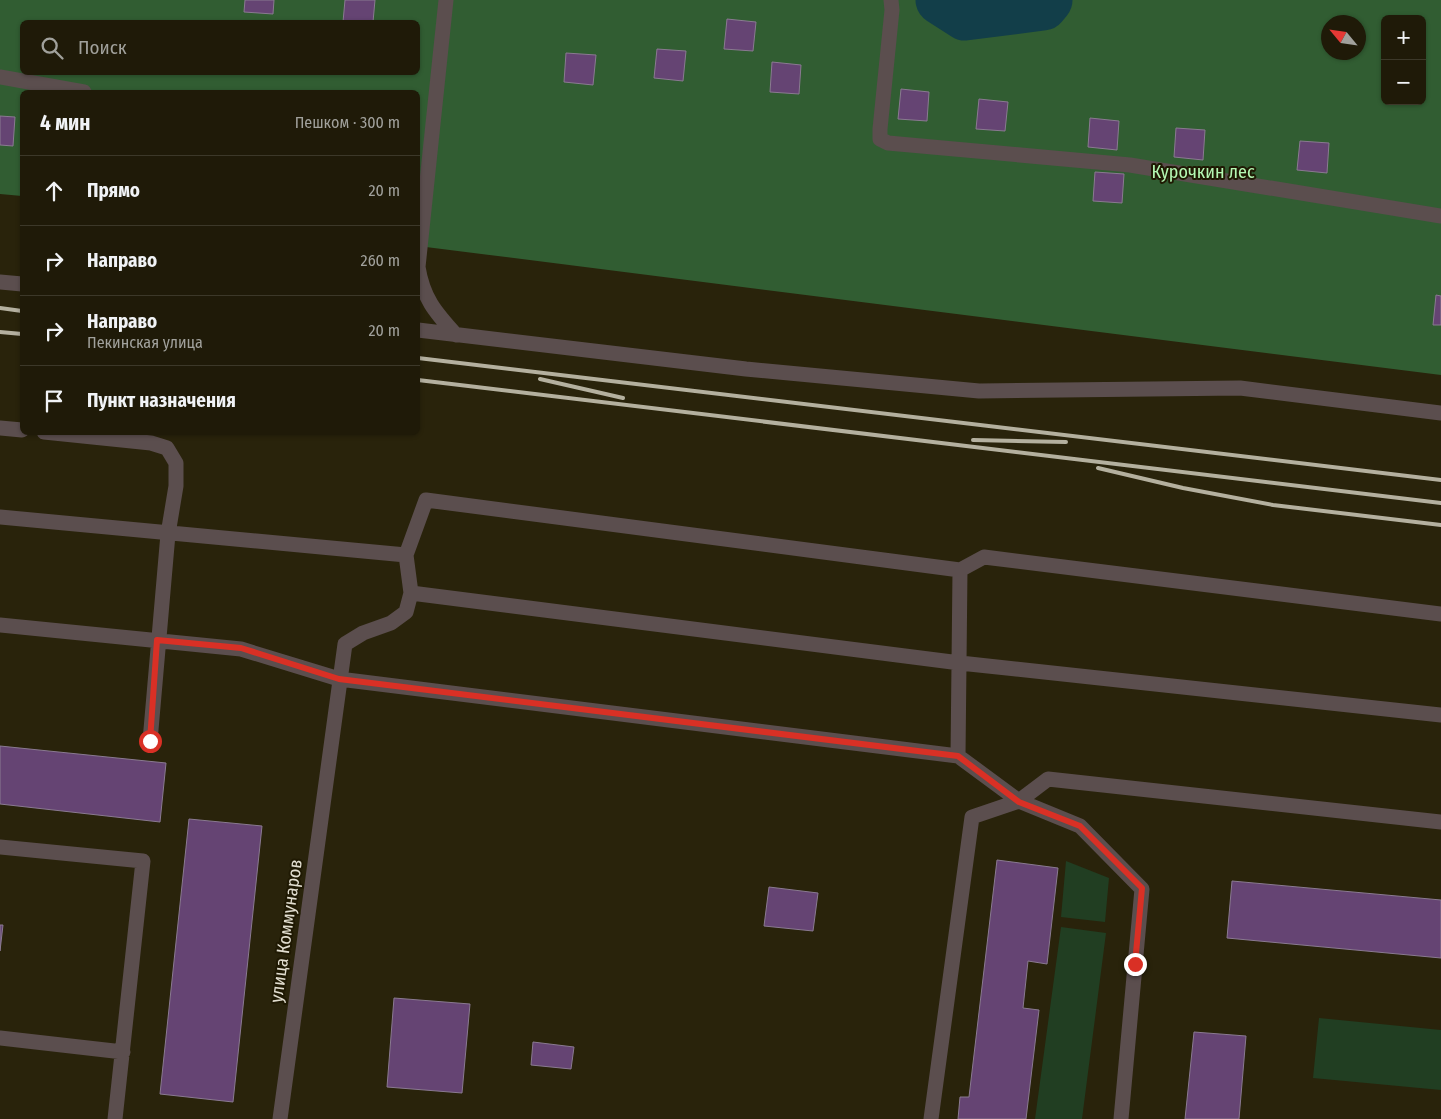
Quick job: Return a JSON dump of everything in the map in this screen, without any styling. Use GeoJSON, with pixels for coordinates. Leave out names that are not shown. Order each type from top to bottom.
{"type":"FeatureCollection","features":[{"type":"Feature","properties":{"kind":"street"},"geometry":{"type":"LineString","coordinates":[[420,226],[425,125],[446,0]]}},
{"type":"Feature","properties":{"kind":"street"},"geometry":{"type":"LineString","coordinates":[[891,0],[892,10],[880,129],[880,139],[888,143],[1130,165],[1441,216]]}},
{"type":"Feature","properties":{"kind":"street"},"geometry":{"type":"LineString","coordinates":[[0,77],[73,90]]}},
{"type":"Feature","properties":{"kind":"street"},"geometry":{"type":"LineString","coordinates":[[420,278],[422,288],[433,310],[456,335]]}},
{"type":"Feature","properties":{"kind":"street"},"geometry":{"type":"LineString","coordinates":[[0,282],[20,284]]}},
{"type":"Feature","properties":{"kind":"street"},"geometry":{"type":"LineString","coordinates":[[420,330],[746,369],[979,391],[1240,388],[1441,413]]}},
{"type":"Feature","properties":{"kind":"street"},"geometry":{"type":"LineString","coordinates":[[0,428],[20,430]]}},
{"type":"Feature","properties":{"kind":"street"},"geometry":{"type":"LineString","coordinates":[[73,435],[151,443],[167,448],[176,463],[176,486],[168,534],[157,640],[150,741]]}},
{"type":"Feature","properties":{"kind":"street"},"geometry":{"type":"LineString","coordinates":[[1441,614],[984,557],[960,570],[426,500],[406,555],[411,593],[960,663],[1441,715]]}},
{"type":"Feature","properties":{"kind":"street"},"geometry":{"type":"LineString","coordinates":[[0,517],[406,555]]}},
{"type":"Feature","properties":{"kind":"street"},"geometry":{"type":"LineString","coordinates":[[958,756],[960,570]]}},
{"type":"Feature","properties":{"kind":"street","name":"улица Коммунаров"},"geometry":{"type":"LineString","coordinates":[[280,1119],[329,748],[345,644],[363,633],[391,623],[406,612],[411,593]]}},
{"type":"Feature","properties":{"kind":"street"},"geometry":{"type":"LineString","coordinates":[[0,625],[241,648],[339,679],[958,756],[1019,802],[1080,826],[1142,888],[1121,1119]]}},
{"type":"Feature","properties":{"kind":"street"},"geometry":{"type":"LineString","coordinates":[[930,1119],[972,817],[1019,802],[1048,779],[1441,822]]}},
{"type":"Feature","properties":{"kind":"street"},"geometry":{"type":"LineString","coordinates":[[0,847],[143,861],[115,1119]]}},
{"type":"Feature","properties":{"kind":"street"},"geometry":{"type":"LineString","coordinates":[[0,1038],[123,1052]]}},
{"type":"Feature","properties":{"kind":"green space","name":"Курочкин лес"},"geometry":{"type":"Polygon","coordinates":[[[0,0],[1441,0],[1441,375],[420,246],[420,90],[20,90],[20,196],[0,194],[0,0]]]}},
{"type":"Feature","properties":{"kind":"green space"},"geometry":{"type":"Polygon","coordinates":[[[1066,861],[1109,878],[1105,922],[1061,917],[1066,861]]]}},
{"type":"Feature","properties":{"kind":"green space"},"geometry":{"type":"Polygon","coordinates":[[[1061,927],[1106,933],[1082,1119],[1035,1119],[1061,927]]]}},
{"type":"Feature","properties":{"kind":"green space"},"geometry":{"type":"Polygon","coordinates":[[[1319,1018],[1441,1030],[1441,1090],[1313,1078],[1319,1018]]]}},
{"type":"Feature","properties":{"kind":"building"},"geometry":{"type":"Polygon","coordinates":[[[245,0],[274,0],[273,14],[244,12],[245,0]]]}},
{"type":"Feature","properties":{"kind":"building"},"geometry":{"type":"Polygon","coordinates":[[[345,0],[375,0],[373,20],[343,20],[345,0]]]}},
{"type":"Feature","properties":{"kind":"building"},"geometry":{"type":"Polygon","coordinates":[[[727,19],[756,22],[753,51],[724,49],[727,19]]]}},
{"type":"Feature","properties":{"kind":"building"},"geometry":{"type":"Polygon","coordinates":[[[657,49],[686,51],[683,81],[654,78],[657,49]]]}},
{"type":"Feature","properties":{"kind":"building"},"geometry":{"type":"Polygon","coordinates":[[[566,53],[596,55],[593,85],[564,82],[566,53]]]}},
{"type":"Feature","properties":{"kind":"building"},"geometry":{"type":"Polygon","coordinates":[[[772,62],[801,65],[799,94],[770,92],[772,62]]]}},
{"type":"Feature","properties":{"kind":"building"},"geometry":{"type":"Polygon","coordinates":[[[901,89],[929,92],[927,121],[898,119],[901,89]]]}},
{"type":"Feature","properties":{"kind":"building"},"geometry":{"type":"Polygon","coordinates":[[[979,99],[1008,102],[1005,131],[976,129],[979,99]]]}},
{"type":"Feature","properties":{"kind":"building"},"geometry":{"type":"Polygon","coordinates":[[[0,116],[15,117],[13,146],[0,145],[0,116]]]}},
{"type":"Feature","properties":{"kind":"building"},"geometry":{"type":"Polygon","coordinates":[[[1090,118],[1119,121],[1117,150],[1088,147],[1090,118]]]}},
{"type":"Feature","properties":{"kind":"building"},"geometry":{"type":"Polygon","coordinates":[[[1176,128],[1205,130],[1203,160],[1174,157],[1176,128]]]}},
{"type":"Feature","properties":{"kind":"building"},"geometry":{"type":"Polygon","coordinates":[[[1300,141],[1329,143],[1327,173],[1297,170],[1300,141]]]}},
{"type":"Feature","properties":{"kind":"building"},"geometry":{"type":"Polygon","coordinates":[[[1095,172],[1124,174],[1122,203],[1093,201],[1095,172]]]}},
{"type":"Feature","properties":{"kind":"building"},"geometry":{"type":"Polygon","coordinates":[[[1436,295],[1441,296],[1441,325],[1433,325],[1436,295]]]}},
{"type":"Feature","properties":{"kind":"building"},"geometry":{"type":"Polygon","coordinates":[[[0,746],[166,763],[160,822],[0,804],[0,746]]]}},
{"type":"Feature","properties":{"kind":"building"},"geometry":{"type":"Polygon","coordinates":[[[189,819],[262,826],[233,1102],[160,1094],[189,819]]]}},
{"type":"Feature","properties":{"kind":"building"},"geometry":{"type":"Polygon","coordinates":[[[997,860],[1058,868],[1047,964],[1028,961],[1023,1008],[1039,1010],[1026,1119],[958,1119],[960,1097],[969,1097],[997,860]]]}},
{"type":"Feature","properties":{"kind":"building"},"geometry":{"type":"Polygon","coordinates":[[[1232,881],[1441,900],[1441,958],[1227,938],[1232,881]]]}},
{"type":"Feature","properties":{"kind":"building"},"geometry":{"type":"Polygon","coordinates":[[[769,887],[818,893],[813,931],[764,926],[769,887]]]}},
{"type":"Feature","properties":{"kind":"building"},"geometry":{"type":"Polygon","coordinates":[[[0,925],[3,925],[0,951],[0,925]]]}},
{"type":"Feature","properties":{"kind":"building"},"geometry":{"type":"Polygon","coordinates":[[[394,998],[470,1004],[462,1093],[387,1087],[394,998]]]}},
{"type":"Feature","properties":{"kind":"building"},"geometry":{"type":"Polygon","coordinates":[[[1194,1032],[1246,1036],[1239,1119],[1185,1119],[1194,1032]]]}},
{"type":"Feature","properties":{"kind":"building"},"geometry":{"type":"Polygon","coordinates":[[[533,1042],[574,1047],[571,1069],[531,1065],[533,1042]]]}},
{"type":"Feature","properties":{"kind":"waterway"},"geometry":{"type":"LineString","coordinates":[[940,0],[965,16],[1043,6],[1048,0]]}},
{"type":"Feature","properties":{"kind":"railway"},"geometry":{"type":"LineString","coordinates":[[0,308],[20,311]]}},
{"type":"Feature","properties":{"kind":"railway"},"geometry":{"type":"LineString","coordinates":[[0,332],[20,334]]}},
{"type":"Feature","properties":{"kind":"railway"},"geometry":{"type":"LineString","coordinates":[[420,358],[1441,480]]}},
{"type":"Feature","properties":{"kind":"railway"},"geometry":{"type":"LineString","coordinates":[[540,379],[623,398]]}},
{"type":"Feature","properties":{"kind":"railway"},"geometry":{"type":"LineString","coordinates":[[420,380],[1441,503]]}},
{"type":"Feature","properties":{"kind":"railway"},"geometry":{"type":"LineString","coordinates":[[973,440],[1066,442]]}},
{"type":"Feature","properties":{"kind":"railway"},"geometry":{"type":"LineString","coordinates":[[1098,468],[1183,488],[1273,505],[1441,525]]}},
{"type":"Feature","properties":{"kind":"route"},"geometry":{"type":"LineString","coordinates":[[150,741],[157,640],[241,648],[339,679],[958,756],[1019,802],[1080,826],[1142,888],[1135,964]]}}]}
